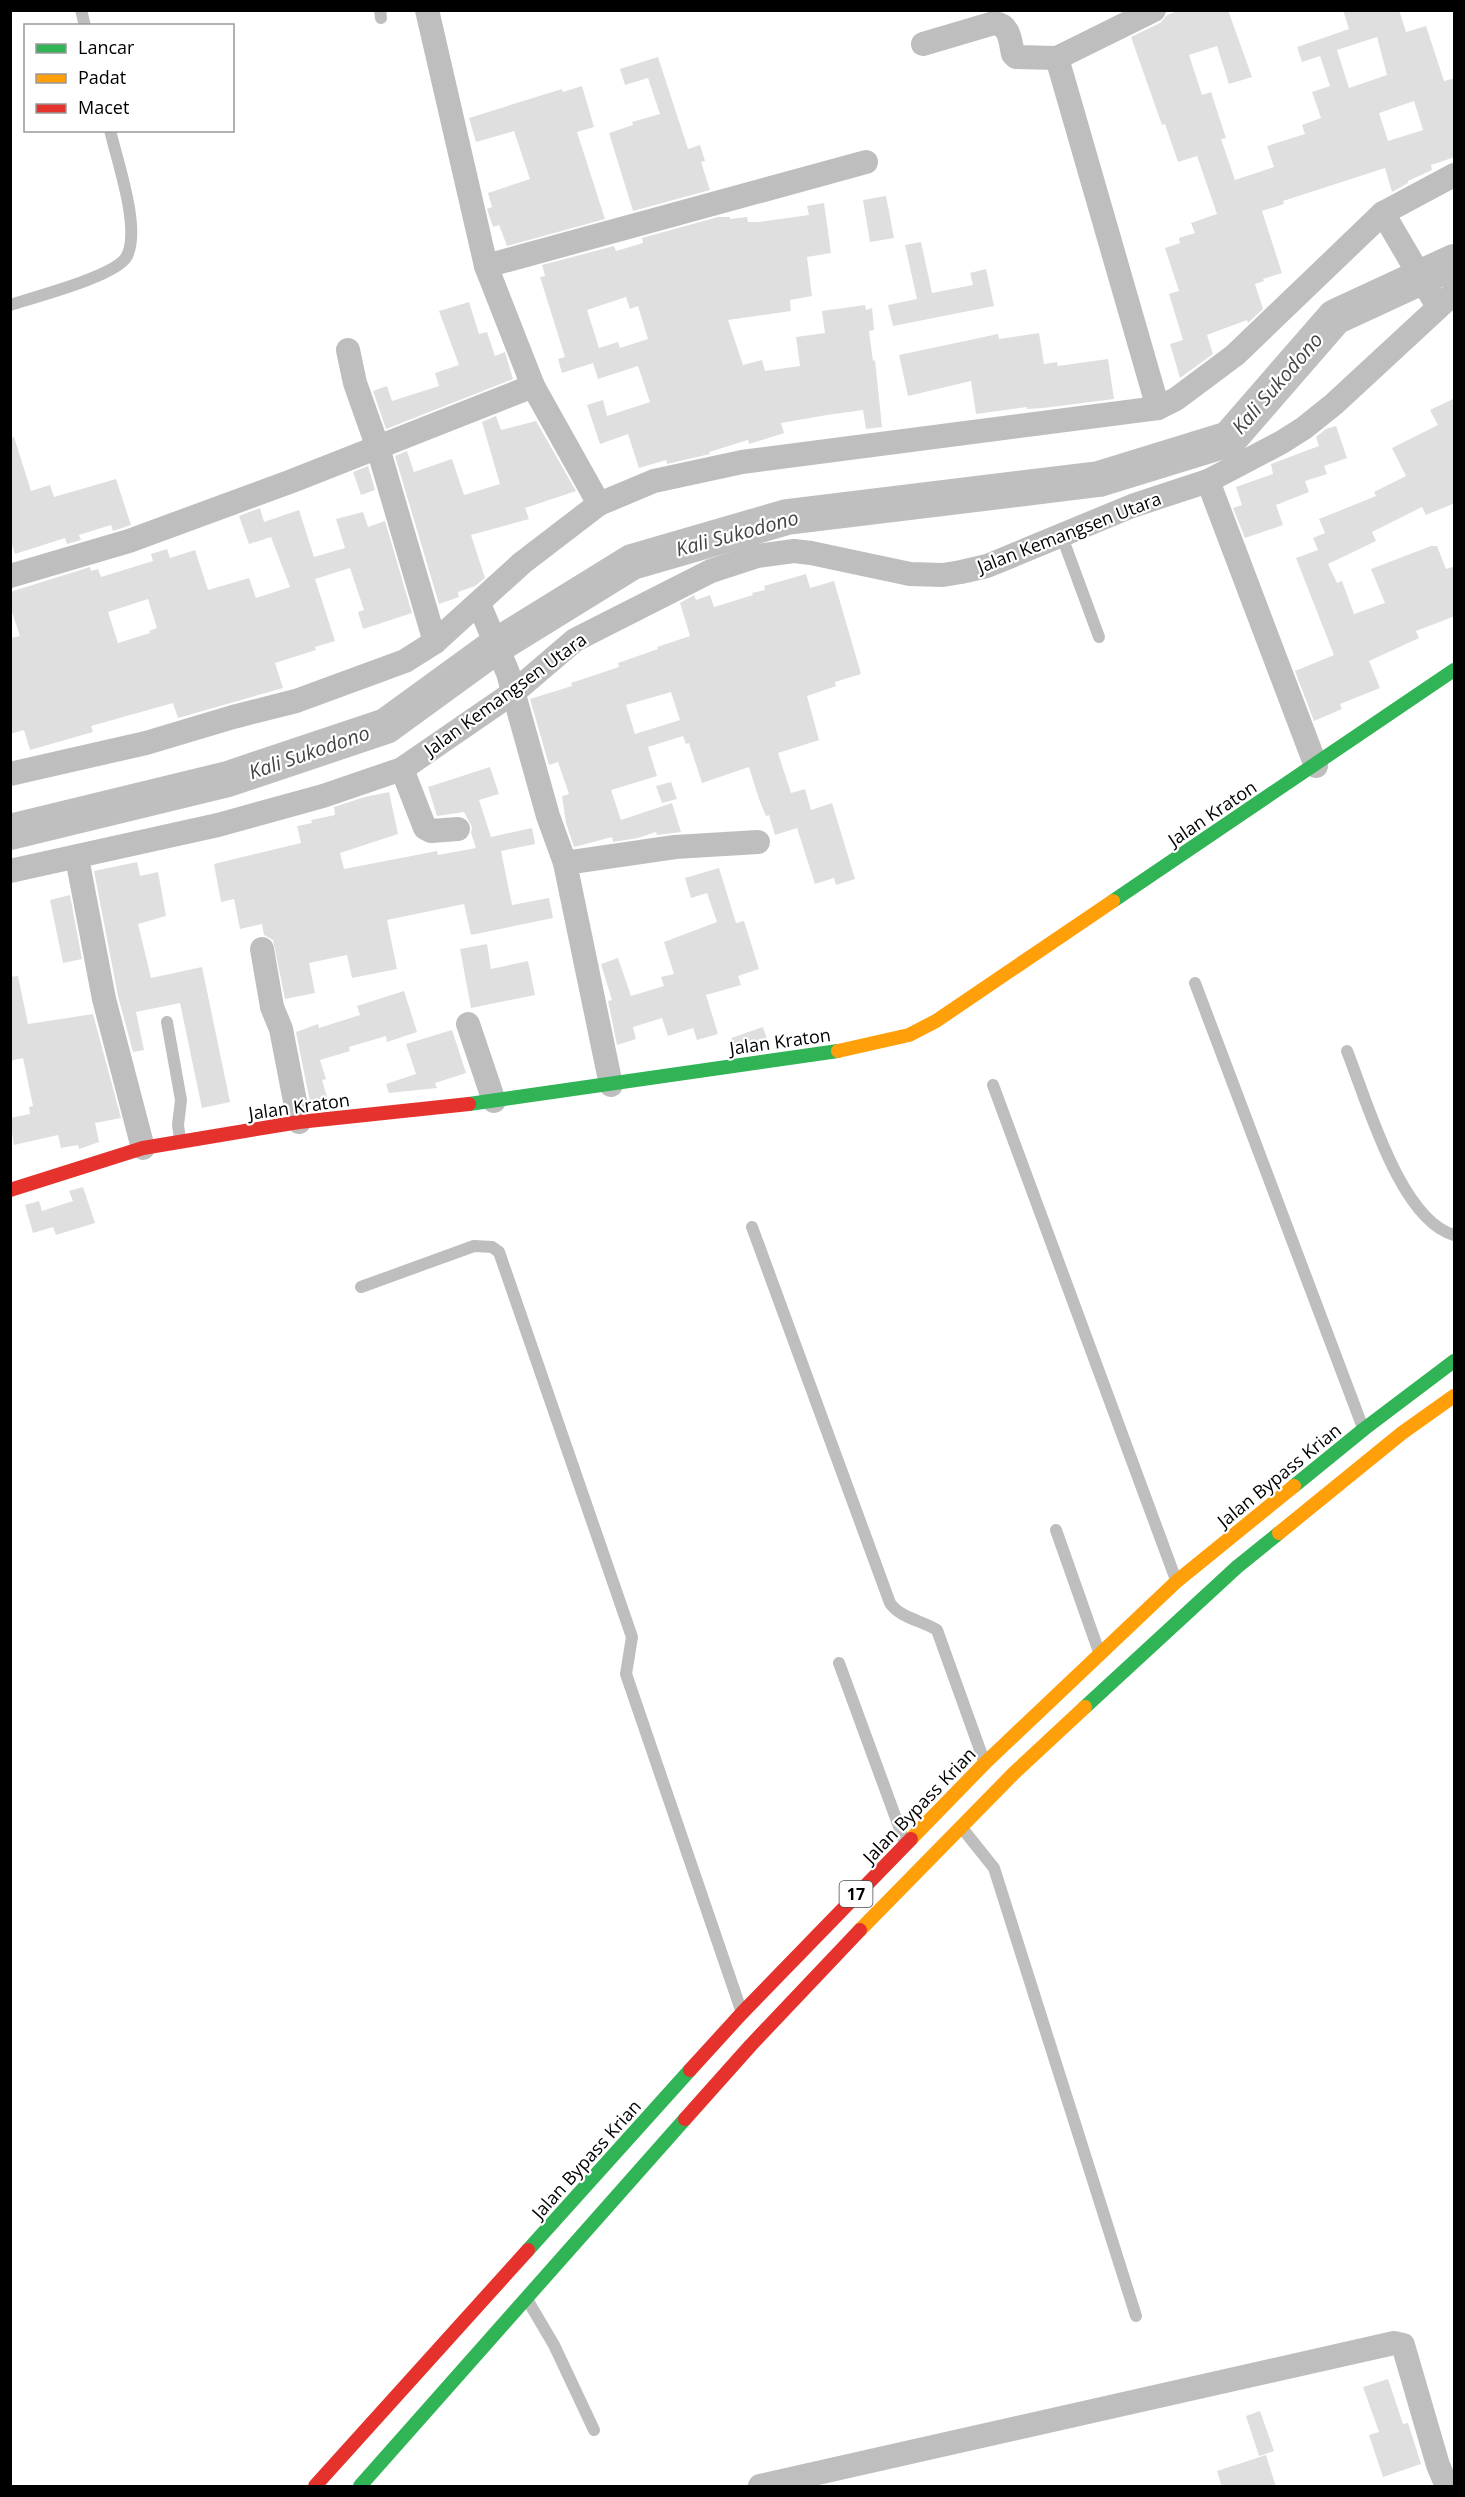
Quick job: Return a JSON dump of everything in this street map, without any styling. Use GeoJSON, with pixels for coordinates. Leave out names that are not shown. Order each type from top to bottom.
{"type":"FeatureCollection","features":[{"type":"Feature","properties":{"kind":"main road","name":"Jalan Kraton"},"geometry":{"type":"LineString","coordinates":[[10,1190],[143,1148],[298,1122],[494,1101],[611,1085],[858,1048],[909,1035],[936,1021],[1455,670]]}},
{"type":"Feature","properties":{"kind":"main road","name":"Jalan Bypass Krian"},"geometry":{"type":"LineString","coordinates":[[315,2487],[742,2013],[985,1763],[1177,1581],[1364,1429],[1455,1361]]}},
{"type":"Feature","properties":{"kind":"main road","name":"17"},"geometry":{"type":"LineString","coordinates":[[360,2487],[526,2297],[759,2037],[1014,1773],[1237,1567],[1402,1433],[1455,1396]]}},
{"type":"Feature","properties":{"kind":"street"},"geometry":{"type":"LineString","coordinates":[[427,10],[486,266],[533,386],[599,504]]}},
{"type":"Feature","properties":{"kind":"street"},"geometry":{"type":"LineString","coordinates":[[923,44],[994,23],[1002,24],[1007,29],[1013,54],[1016,57],[1056,58],[1154,10]]}},
{"type":"Feature","properties":{"kind":"street"},"geometry":{"type":"LineString","coordinates":[[1056,58],[1158,408]]}},
{"type":"Feature","properties":{"kind":"street"},"geometry":{"type":"LineString","coordinates":[[486,266],[866,162]]}},
{"type":"Feature","properties":{"kind":"street"},"geometry":{"type":"LineString","coordinates":[[10,774],[146,743],[296,701],[405,661],[482,611],[522,563],[599,504],[664,478],[742,462],[1158,408],[1176,399],[1235,355],[1278,312],[1387,222],[1455,175]]}},
{"type":"Feature","properties":{"kind":"street"},"geometry":{"type":"LineString","coordinates":[[1387,222],[1441,297]]}},
{"type":"Feature","properties":{"kind":"street","name":"Jalan Kemangsen Utara"},"geometry":{"type":"LineString","coordinates":[[10,871],[77,858],[228,822],[323,796],[402,769],[511,682],[575,640],[711,571],[757,556],[794,551],[910,574],[943,575],[987,566],[1132,506],[1208,481],[1304,428],[1334,404],[1441,297]]}},
{"type":"Feature","properties":{"kind":"street"},"geometry":{"type":"LineString","coordinates":[[348,350],[355,383],[378,448],[435,642]]}},
{"type":"Feature","properties":{"kind":"street"},"geometry":{"type":"LineString","coordinates":[[10,576],[129,541],[378,448],[533,386]]}},
{"type":"Feature","properties":{"kind":"street"},"geometry":{"type":"LineString","coordinates":[[1208,481],[1316,766]]}},
{"type":"Feature","properties":{"kind":"street"},"geometry":{"type":"LineString","coordinates":[[482,611],[511,682],[548,816],[565,863],[611,1085]]}},
{"type":"Feature","properties":{"kind":"street"},"geometry":{"type":"LineString","coordinates":[[402,769],[425,828],[431,831],[458,829]]}},
{"type":"Feature","properties":{"kind":"street"},"geometry":{"type":"LineString","coordinates":[[565,863],[675,847],[758,842]]}},
{"type":"Feature","properties":{"kind":"street"},"geometry":{"type":"LineString","coordinates":[[77,858],[105,999],[143,1148]]}},
{"type":"Feature","properties":{"kind":"street"},"geometry":{"type":"LineString","coordinates":[[262,949],[272,1007],[282,1029],[298,1122]]}},
{"type":"Feature","properties":{"kind":"street"},"geometry":{"type":"LineString","coordinates":[[468,1024],[494,1101]]}},
{"type":"Feature","properties":{"kind":"street"},"geometry":{"type":"LineString","coordinates":[[760,2487],[1394,2343],[1403,2345],[1438,2465],[1447,2487]]}},
{"type":"Feature","properties":{"kind":"lane"},"geometry":{"type":"LineString","coordinates":[[10,305],[101,275],[118,266],[127,257],[131,244],[132,223],[110,132]]}},
{"type":"Feature","properties":{"kind":"lane"},"geometry":{"type":"LineString","coordinates":[[1061,534],[1099,637]]}},
{"type":"Feature","properties":{"kind":"lane"},"geometry":{"type":"LineString","coordinates":[[1195,983],[1364,1429]]}},
{"type":"Feature","properties":{"kind":"lane"},"geometry":{"type":"LineString","coordinates":[[167,1022],[181,1100],[178,1125],[180,1143]]}},
{"type":"Feature","properties":{"kind":"lane"},"geometry":{"type":"LineString","coordinates":[[1347,1051],[1394,1170],[1416,1208],[1443,1232],[1455,1235]]}},
{"type":"Feature","properties":{"kind":"lane"},"geometry":{"type":"LineString","coordinates":[[993,1085],[1177,1581]]}},
{"type":"Feature","properties":{"kind":"lane"},"geometry":{"type":"LineString","coordinates":[[752,1227],[890,1603],[897,1613],[937,1630],[985,1763]]}},
{"type":"Feature","properties":{"kind":"lane"},"geometry":{"type":"LineString","coordinates":[[361,1287],[474,1246],[492,1247],[499,1252],[632,1636],[626,1674],[742,2013]]}},
{"type":"Feature","properties":{"kind":"lane"},"geometry":{"type":"LineString","coordinates":[[1056,1530],[1100,1653]]}},
{"type":"Feature","properties":{"kind":"lane"},"geometry":{"type":"LineString","coordinates":[[839,1663],[906,1844]]}},
{"type":"Feature","properties":{"kind":"lane"},"geometry":{"type":"LineString","coordinates":[[961,1827],[994,1868],[1136,2316]]}},
{"type":"Feature","properties":{"kind":"lane"},"geometry":{"type":"LineString","coordinates":[[526,2297],[554,2345],[594,2430]]}},
{"type":"Feature","properties":{"kind":"building"},"geometry":{"type":"Polygon","coordinates":[[[1181,10],[1228,10],[1252,77],[1229,84],[1217,46],[1189,55],[1202,95],[1211,92],[1226,138],[1221,139],[1235,180],[1274,167],[1267,146],[1305,134],[1302,125],[1321,118],[1312,92],[1330,86],[1320,56],[1302,62],[1297,47],[1349,29],[1343,10],[1399,10],[1406,32],[1426,26],[1444,81],[1455,78],[1455,157],[1431,165],[1432,170],[1408,181],[1392,192],[1385,168],[1283,201],[1284,204],[1262,211],[1282,273],[1255,284],[1263,309],[1248,323],[1247,320],[1207,335],[1213,354],[1180,378],[1170,344],[1183,340],[1169,294],[1179,291],[1165,248],[1180,243],[1179,238],[1195,233],[1191,223],[1217,214],[1197,156],[1178,162],[1165,124],[1162,125],[1131,37],[1160,23],[1167,15],[1181,10]],[[1377,37],[1337,50],[1349,88],[1387,75],[1377,37]],[[1414,101],[1379,113],[1388,141],[1423,130],[1414,101]]]}},
{"type":"Feature","properties":{"kind":"building"},"geometry":{"type":"Polygon","coordinates":[[[658,57],[688,149],[700,145],[705,161],[701,162],[710,190],[633,211],[609,133],[633,125],[632,122],[660,114],[648,78],[625,85],[620,69],[658,57]]]}},
{"type":"Feature","properties":{"kind":"building"},"geometry":{"type":"Polygon","coordinates":[[[582,86],[594,127],[577,132],[605,219],[507,246],[499,225],[493,227],[487,209],[492,207],[488,193],[530,179],[514,131],[476,142],[469,118],[562,89],[563,92],[582,86]]]}},
{"type":"Feature","properties":{"kind":"building"},"geometry":{"type":"Polygon","coordinates":[[[886,196],[894,238],[870,242],[863,200],[886,196]]]}},
{"type":"Feature","properties":{"kind":"building"},"geometry":{"type":"Polygon","coordinates":[[[824,203],[831,253],[807,257],[812,296],[790,300],[791,311],[728,320],[743,365],[762,360],[765,371],[800,366],[796,337],[825,333],[822,311],[865,305],[866,310],[872,308],[874,330],[869,331],[873,361],[875,360],[882,427],[866,429],[863,410],[827,415],[781,423],[784,433],[749,444],[748,440],[709,452],[710,454],[667,464],[666,460],[639,468],[628,434],[600,444],[587,405],[603,400],[607,416],[650,402],[638,366],[598,379],[593,363],[562,373],[558,359],[565,357],[540,277],[545,276],[542,265],[614,246],[616,251],[643,243],[642,238],[718,217],[730,217],[730,219],[747,217],[748,222],[759,222],[809,215],[807,206],[824,203]],[[626,297],[587,310],[599,348],[618,342],[620,348],[648,339],[638,306],[630,309],[626,297]]]}},
{"type":"Feature","properties":{"kind":"building"},"geometry":{"type":"Polygon","coordinates":[[[921,242],[932,293],[973,285],[970,273],[986,269],[994,306],[893,326],[888,305],[917,299],[905,245],[921,242]]]}},
{"type":"Feature","properties":{"kind":"building"},"geometry":{"type":"Polygon","coordinates":[[[469,302],[479,334],[487,332],[495,356],[505,352],[513,379],[386,429],[373,391],[387,386],[392,401],[439,386],[435,373],[459,365],[439,311],[469,302]]]}},
{"type":"Feature","properties":{"kind":"building"},"geometry":{"type":"Polygon","coordinates":[[[1039,333],[1044,364],[1057,362],[1058,366],[1108,359],[1114,399],[976,414],[971,381],[908,396],[899,355],[998,334],[999,339],[1039,333]]]}},
{"type":"Feature","properties":{"kind":"building"},"geometry":{"type":"Polygon","coordinates":[[[1455,398],[1455,503],[1426,515],[1422,507],[1372,532],[1376,541],[1328,564],[1337,583],[1342,581],[1354,614],[1385,603],[1371,569],[1431,546],[1437,546],[1446,569],[1455,566],[1455,616],[1416,631],[1419,638],[1369,661],[1380,688],[1340,704],[1342,709],[1314,721],[1295,671],[1334,655],[1296,558],[1318,550],[1313,538],[1325,533],[1319,519],[1376,496],[1374,492],[1406,476],[1392,448],[1438,425],[1430,410],[1455,398]]]}},
{"type":"Feature","properties":{"kind":"building"},"geometry":{"type":"Polygon","coordinates":[[[496,416],[501,430],[536,421],[576,491],[525,508],[529,519],[471,535],[485,578],[475,586],[458,592],[459,597],[439,604],[395,456],[407,451],[414,472],[452,459],[464,495],[500,484],[482,422],[496,416]]]}},
{"type":"Feature","properties":{"kind":"building"},"geometry":{"type":"Polygon","coordinates":[[[1336,426],[1347,458],[1324,466],[1327,474],[1305,481],[1309,492],[1276,505],[1283,525],[1245,538],[1233,508],[1242,505],[1236,487],[1273,474],[1271,464],[1319,446],[1316,437],[1326,429],[1336,426]]]}},
{"type":"Feature","properties":{"kind":"building"},"geometry":{"type":"Polygon","coordinates":[[[14,437],[31,491],[50,485],[54,497],[116,479],[131,525],[113,531],[111,525],[79,535],[81,540],[67,544],[65,538],[15,554],[10,539],[10,438],[14,437]]]}},
{"type":"Feature","properties":{"kind":"building"},"geometry":{"type":"Polygon","coordinates":[[[368,466],[375,490],[361,495],[353,472],[368,466]]]}},
{"type":"Feature","properties":{"kind":"building"},"geometry":{"type":"Polygon","coordinates":[[[260,508],[264,522],[299,510],[314,557],[345,548],[336,519],[363,512],[368,527],[385,521],[412,613],[363,629],[358,612],[364,610],[350,568],[315,579],[335,641],[315,647],[316,650],[275,663],[283,688],[178,718],[173,703],[91,726],[93,732],[30,750],[24,730],[10,734],[10,638],[20,636],[10,606],[10,592],[90,567],[91,571],[98,569],[101,577],[153,561],[151,554],[167,549],[170,558],[195,550],[208,590],[249,578],[256,598],[290,587],[271,537],[249,544],[239,516],[260,508]],[[148,599],[108,612],[118,643],[150,633],[149,631],[157,628],[148,599]]]}},
{"type":"Feature","properties":{"kind":"building"},"geometry":{"type":"Polygon","coordinates":[[[806,574],[810,588],[834,581],[861,674],[835,682],[836,686],[807,696],[819,740],[778,753],[791,793],[805,789],[811,810],[832,803],[855,879],[836,885],[834,878],[815,884],[797,828],[775,835],[769,815],[766,816],[759,799],[749,767],[702,783],[689,743],[686,744],[683,736],[648,747],[657,776],[611,790],[621,820],[672,803],[681,832],[657,835],[656,832],[613,842],[612,837],[574,847],[566,823],[562,796],[569,794],[558,762],[549,765],[530,699],[572,686],[571,683],[619,667],[618,663],[690,636],[680,603],[694,595],[696,600],[710,595],[714,607],[765,590],[764,586],[806,574]],[[671,692],[626,705],[635,734],[680,720],[671,692]]]}},
{"type":"Feature","properties":{"kind":"building"},"geometry":{"type":"Polygon","coordinates":[[[490,767],[499,794],[479,800],[491,837],[532,828],[535,844],[501,851],[512,905],[549,898],[553,918],[471,935],[464,904],[387,920],[397,969],[352,978],[347,955],[309,963],[315,993],[285,999],[273,940],[264,935],[262,924],[240,929],[234,899],[221,902],[214,864],[301,843],[297,826],[312,823],[311,820],[335,815],[334,807],[389,792],[398,834],[340,853],[344,869],[437,851],[438,855],[476,848],[471,833],[472,827],[464,812],[437,816],[428,787],[490,767]]]}},
{"type":"Feature","properties":{"kind":"building"},"geometry":{"type":"Polygon","coordinates":[[[671,782],[677,799],[662,803],[656,786],[671,782]]]}},
{"type":"Feature","properties":{"kind":"building"},"geometry":{"type":"Polygon","coordinates":[[[137,862],[140,876],[158,872],[166,916],[138,924],[151,978],[202,967],[230,1102],[202,1108],[180,1003],[136,1012],[144,1050],[133,1052],[118,996],[94,871],[137,862]]]}},
{"type":"Feature","properties":{"kind":"building"},"geometry":{"type":"Polygon","coordinates":[[[719,868],[736,923],[744,921],[759,969],[738,976],[741,985],[706,995],[718,1034],[697,1040],[693,1028],[668,1036],[662,1018],[633,1027],[636,1039],[617,1045],[608,1001],[612,1000],[601,964],[618,958],[631,996],[664,986],[661,977],[674,974],[664,942],[717,922],[707,893],[691,898],[685,878],[719,868]]]}},
{"type":"Feature","properties":{"kind":"building"},"geometry":{"type":"Polygon","coordinates":[[[70,895],[82,959],[63,963],[50,900],[70,895]]]}},
{"type":"Feature","properties":{"kind":"building"},"geometry":{"type":"Polygon","coordinates":[[[487,944],[491,969],[528,961],[535,995],[471,1008],[460,949],[487,944]]]}},
{"type":"Feature","properties":{"kind":"building"},"geometry":{"type":"Polygon","coordinates":[[[18,976],[28,1024],[93,1014],[121,1118],[95,1123],[99,1142],[79,1149],[78,1145],[61,1148],[58,1135],[14,1145],[10,1118],[30,1114],[29,1107],[33,1106],[23,1058],[10,1061],[10,977],[18,976]]]}},
{"type":"Feature","properties":{"kind":"building"},"geometry":{"type":"Polygon","coordinates":[[[404,991],[417,1032],[387,1042],[386,1036],[349,1047],[350,1051],[320,1060],[326,1079],[322,1080],[328,1100],[310,1102],[296,1032],[318,1024],[319,1028],[360,1015],[357,1006],[404,991]]]}},
{"type":"Feature","properties":{"kind":"building"},"geometry":{"type":"Polygon","coordinates":[[[763,1027],[768,1042],[734,1047],[731,1038],[763,1027]]]}},
{"type":"Feature","properties":{"kind":"building"},"geometry":{"type":"Polygon","coordinates":[[[452,1030],[466,1073],[435,1083],[437,1088],[389,1093],[386,1084],[416,1074],[406,1044],[452,1030]]]}},
{"type":"Feature","properties":{"kind":"building"},"geometry":{"type":"Polygon","coordinates":[[[83,1187],[95,1223],[56,1235],[53,1227],[33,1233],[25,1205],[39,1201],[42,1211],[73,1201],[69,1191],[83,1187]]]}},
{"type":"Feature","properties":{"kind":"building"},"geometry":{"type":"Polygon","coordinates":[[[1388,2379],[1403,2424],[1408,2423],[1421,2464],[1383,2477],[1369,2435],[1379,2432],[1363,2387],[1388,2379]]]}},
{"type":"Feature","properties":{"kind":"building"},"geometry":{"type":"Polygon","coordinates":[[[1260,2411],[1274,2451],[1259,2456],[1246,2416],[1260,2411]]]}},
{"type":"Feature","properties":{"kind":"building"},"geometry":{"type":"Polygon","coordinates":[[[1266,2455],[1276,2487],[1222,2487],[1217,2471],[1266,2455]]]}},
{"type":"Feature","properties":{"kind":"waterway","name":"Kali Sukodono"},"geometry":{"type":"LineString","coordinates":[[10,832],[228,779],[386,726],[496,646],[632,562],[787,517],[1099,479],[1229,439],[1335,317],[1454,262]]}},
{"type":"Feature","properties":{"kind":"traffic: fast"},"geometry":{"type":"LineString","coordinates":[[1113,901],[1454,670]]}},
{"type":"Feature","properties":{"kind":"traffic: fast"},"geometry":{"type":"LineString","coordinates":[[469,1104],[838,1051]]}},
{"type":"Feature","properties":{"kind":"traffic: fast"},"geometry":{"type":"LineString","coordinates":[[1294,1486],[1364,1429],[1454,1361]]}},
{"type":"Feature","properties":{"kind":"traffic: fast"},"geometry":{"type":"LineString","coordinates":[[1085,1707],[1237,1567],[1279,1533]]}},
{"type":"Feature","properties":{"kind":"traffic: fast"},"geometry":{"type":"LineString","coordinates":[[528,2250],[690,2070]]}},
{"type":"Feature","properties":{"kind":"traffic: fast"},"geometry":{"type":"LineString","coordinates":[[360,2486],[685,2119]]}},
{"type":"Feature","properties":{"kind":"traffic: slow"},"geometry":{"type":"LineString","coordinates":[[838,1051],[909,1035],[936,1021],[1113,901]]}},
{"type":"Feature","properties":{"kind":"traffic: slow"},"geometry":{"type":"LineString","coordinates":[[1279,1533],[1402,1433],[1454,1396]]}},
{"type":"Feature","properties":{"kind":"traffic: slow"},"geometry":{"type":"LineString","coordinates":[[911,1839],[985,1763],[1177,1581],[1294,1486]]}},
{"type":"Feature","properties":{"kind":"traffic: slow"},"geometry":{"type":"LineString","coordinates":[[860,1930],[1014,1773],[1085,1707]]}},
{"type":"Feature","properties":{"kind":"traffic: jam"},"geometry":{"type":"LineString","coordinates":[[10,1190],[143,1148],[299,1122],[469,1104]]}},
{"type":"Feature","properties":{"kind":"traffic: jam"},"geometry":{"type":"LineString","coordinates":[[690,2070],[742,2013],[911,1839]]}},
{"type":"Feature","properties":{"kind":"traffic: jam"},"geometry":{"type":"LineString","coordinates":[[685,2119],[751,2045],[860,1930]]}},
{"type":"Feature","properties":{"kind":"traffic: jam"},"geometry":{"type":"LineString","coordinates":[[315,2486],[528,2250]]}}]}
